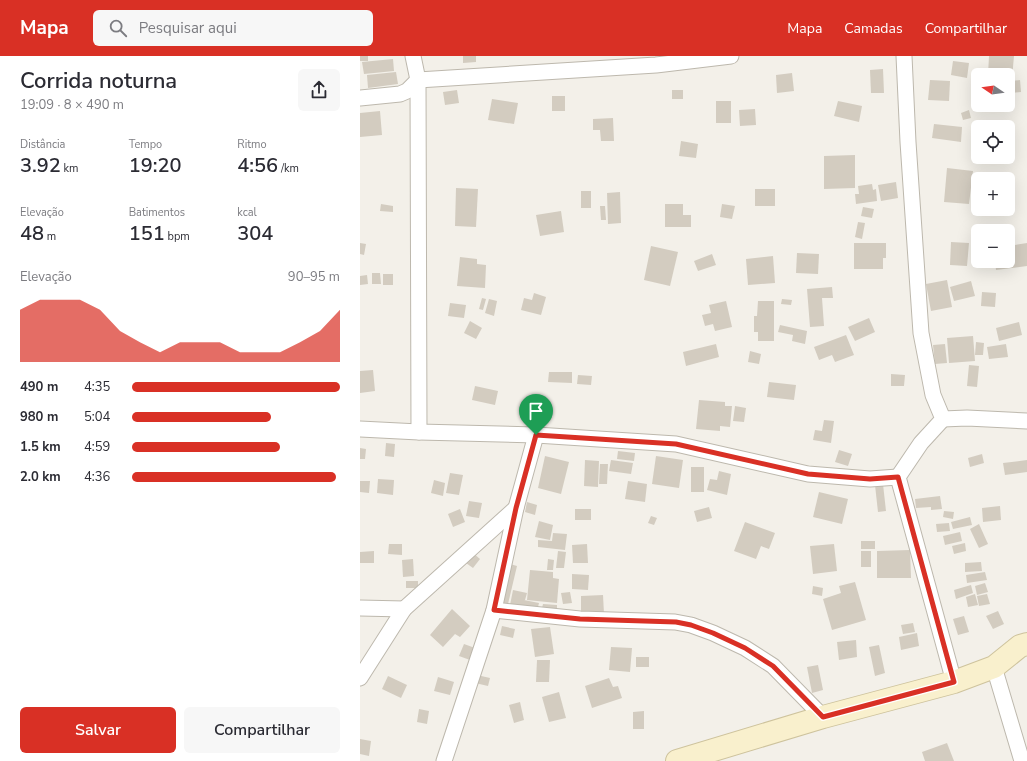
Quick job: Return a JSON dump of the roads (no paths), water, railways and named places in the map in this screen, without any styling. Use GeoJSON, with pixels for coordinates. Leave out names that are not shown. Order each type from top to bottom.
{"type":"FeatureCollection","features":[{"type":"Feature","properties":{"kind":"street"},"geometry":{"type":"LineString","coordinates":[[413,56],[418,80],[419,432]]}},
{"type":"Feature","properties":{"kind":"street"},"geometry":{"type":"LineString","coordinates":[[360,98],[400,94],[407,91],[418,80],[655,60],[732,56]]}},
{"type":"Feature","properties":{"kind":"street"},"geometry":{"type":"LineString","coordinates":[[904,56],[908,142],[921,333],[933,395],[943,420]]}},
{"type":"Feature","properties":{"kind":"street"},"geometry":{"type":"LineString","coordinates":[[954,682],[898,477],[921,443],[943,420],[967,418],[1027,421]]}},
{"type":"Feature","properties":{"kind":"street"},"geometry":{"type":"LineString","coordinates":[[360,429],[536,435],[676,444],[808,474],[870,479],[898,477]]}},
{"type":"Feature","properties":{"kind":"street"},"geometry":{"type":"LineString","coordinates":[[444,761],[494,610],[516,508],[536,435]]}},
{"type":"Feature","properties":{"kind":"street"},"geometry":{"type":"LineString","coordinates":[[360,678],[404,608],[516,508]]}},
{"type":"Feature","properties":{"kind":"street"},"geometry":{"type":"LineString","coordinates":[[360,608],[404,608]]}},
{"type":"Feature","properties":{"kind":"street"},"geometry":{"type":"LineString","coordinates":[[494,610],[580,619],[676,622],[691,625],[713,633],[745,648],[773,666],[823,717]]}},
{"type":"Feature","properties":{"kind":"street"},"geometry":{"type":"LineString","coordinates":[[678,761],[823,717],[954,682],[994,666],[1020,646],[1027,644]]}},
{"type":"Feature","properties":{"kind":"street"},"geometry":{"type":"LineString","coordinates":[[994,666],[1022,761]]}}]}
